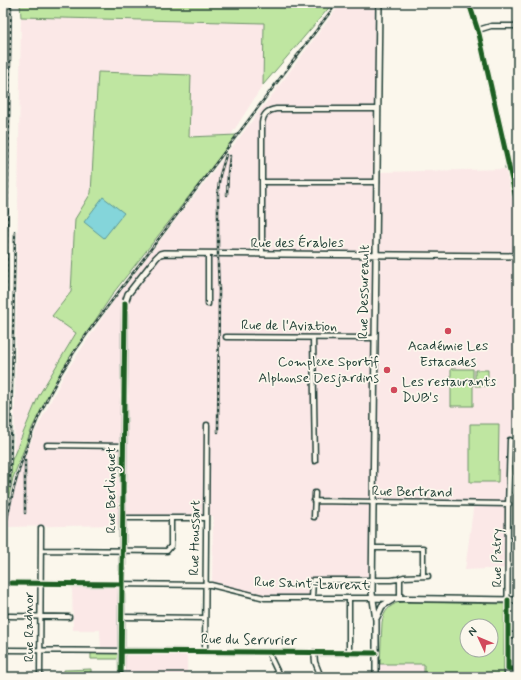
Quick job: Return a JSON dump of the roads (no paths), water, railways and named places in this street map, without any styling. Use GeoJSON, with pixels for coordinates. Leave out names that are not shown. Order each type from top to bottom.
{"type":"FeatureCollection","features":[{"type":"Feature","properties":{"kind":"street","name":"Rue Dessureault"},"geometry":{"type":"LineString","coordinates":[[376,677],[376,620],[372,598],[372,580],[379,3]]}},
{"type":"Feature","properties":{"kind":"street"},"geometry":{"type":"LineString","coordinates":[[469,3],[478,30],[518,207]]}},
{"type":"Feature","properties":{"kind":"street"},"geometry":{"type":"LineString","coordinates":[[478,30],[491,26],[518,26]]}},
{"type":"Feature","properties":{"kind":"street"},"geometry":{"type":"LineString","coordinates":[[262,254],[262,123],[264,116],[268,111],[276,109],[378,110]]}},
{"type":"Feature","properties":{"kind":"street"},"geometry":{"type":"LineString","coordinates":[[508,167],[518,167]]}},
{"type":"Feature","properties":{"kind":"street"},"geometry":{"type":"LineString","coordinates":[[262,182],[377,182]]}},
{"type":"Feature","properties":{"kind":"street","name":"Rue des Érables"},"geometry":{"type":"LineString","coordinates":[[125,303],[128,294],[152,262],[160,254],[518,256]]}},
{"type":"Feature","properties":{"kind":"street"},"geometry":{"type":"LineString","coordinates":[[208,254],[208,304]]}},
{"type":"Feature","properties":{"kind":"street","name":"Rue Berlinguet"},"geometry":{"type":"LineString","coordinates":[[121,677],[125,303]]}},
{"type":"Feature","properties":{"kind":"street","name":"Rue de l'Aviation"},"geometry":{"type":"LineString","coordinates":[[226,337],[375,338]]}},
{"type":"Feature","properties":{"kind":"street"},"geometry":{"type":"LineString","coordinates":[[313,338],[315,461]]}},
{"type":"Feature","properties":{"kind":"street","name":"Rue Houssart"},"geometry":{"type":"LineString","coordinates":[[204,651],[207,425]]}},
{"type":"Feature","properties":{"kind":"street","name":"Rue Patry"},"geometry":{"type":"LineString","coordinates":[[507,677],[510,440]]}},
{"type":"Feature","properties":{"kind":"street"},"geometry":{"type":"LineString","coordinates":[[47,445],[123,446]]}},
{"type":"Feature","properties":{"kind":"street"},"geometry":{"type":"LineString","coordinates":[[314,493],[314,518]]}},
{"type":"Feature","properties":{"kind":"street","name":"Rue Bertrand"},"geometry":{"type":"LineString","coordinates":[[314,501],[509,504]]}},
{"type":"Feature","properties":{"kind":"street"},"geometry":{"type":"LineString","coordinates":[[123,518],[206,518]]}},
{"type":"Feature","properties":{"kind":"street"},"geometry":{"type":"LineString","coordinates":[[41,550],[168,551],[171,546],[171,518]]}},
{"type":"Feature","properties":{"kind":"street","name":"Rue Radnor"},"geometry":{"type":"LineString","coordinates":[[40,677],[41,528]]}},
{"type":"Feature","properties":{"kind":"street"},"geometry":{"type":"LineString","coordinates":[[373,548],[423,548],[423,576]]}},
{"type":"Feature","properties":{"kind":"street"},"geometry":{"type":"LineString","coordinates":[[312,598],[313,580],[372,580],[428,576]]}},
{"type":"Feature","properties":{"kind":"street"},"geometry":{"type":"LineString","coordinates":[[376,620],[382,606],[390,600],[398,598],[400,578]]}},
{"type":"Feature","properties":{"kind":"street","name":"Rue Saint-Laurent"},"geometry":{"type":"LineString","coordinates":[[11,583],[205,585],[218,586],[261,597],[518,600]]}},
{"type":"Feature","properties":{"kind":"street"},"geometry":{"type":"LineString","coordinates":[[349,598],[349,653]]}},
{"type":"Feature","properties":{"kind":"street"},"geometry":{"type":"LineString","coordinates":[[9,616],[69,617]]}},
{"type":"Feature","properties":{"kind":"street"},"geometry":{"type":"LineString","coordinates":[[122,617],[205,618]]}},
{"type":"Feature","properties":{"kind":"street"},"geometry":{"type":"LineString","coordinates":[[508,635],[518,635]]}},
{"type":"Feature","properties":{"kind":"street","name":"Rue du Serrurier"},"geometry":{"type":"LineString","coordinates":[[8,650],[376,653]]}},
{"type":"Feature","properties":{"kind":"street"},"geometry":{"type":"LineString","coordinates":[[268,652],[280,677]]}},
{"type":"Feature","properties":{"kind":"street"},"geometry":{"type":"LineString","coordinates":[[314,652],[315,662],[321,677]]}},
{"type":"Feature","properties":{"kind":"street"},"geometry":{"type":"LineString","coordinates":[[508,669],[518,669]]}},
{"type":"Feature","properties":{"kind":"water"},"geometry":{"type":"Polygon","coordinates":[[[103,197],[124,213],[104,238],[84,222],[103,197]]]}},
{"type":"Feature","properties":{"kind":"railway"},"geometry":{"type":"LineString","coordinates":[[3,480],[11,3]]}},
{"type":"Feature","properties":{"kind":"railway"},"geometry":{"type":"LineString","coordinates":[[3,543],[14,486],[32,431],[57,380],[72,355],[337,3]]}},
{"type":"Feature","properties":{"kind":"railway"},"geometry":{"type":"LineString","coordinates":[[218,432],[218,190],[220,175],[226,155]]}},
{"type":"Feature","properties":{"kind":"railway"},"geometry":{"type":"LineString","coordinates":[[227,195],[230,156]]}},
{"type":"Feature","properties":{"kind":"railway"},"geometry":{"type":"LineString","coordinates":[[10,487],[15,232]]}},
{"type":"Feature","properties":{"kind":"railway"},"geometry":{"type":"LineString","coordinates":[[25,460],[25,513]]}},
{"type":"Feature","properties":{"kind":"place","name":"Académie Les Estacades"},"geometry":{"type":"Point","coordinates":[448,331]}},
{"type":"Feature","properties":{"kind":"place","name":"Complexe Sportif Alphonse Desjardins"},"geometry":{"type":"Point","coordinates":[387,370]}},
{"type":"Feature","properties":{"kind":"place","name":"Les restaurants DUB's"},"geometry":{"type":"Point","coordinates":[394,390]}}]}
